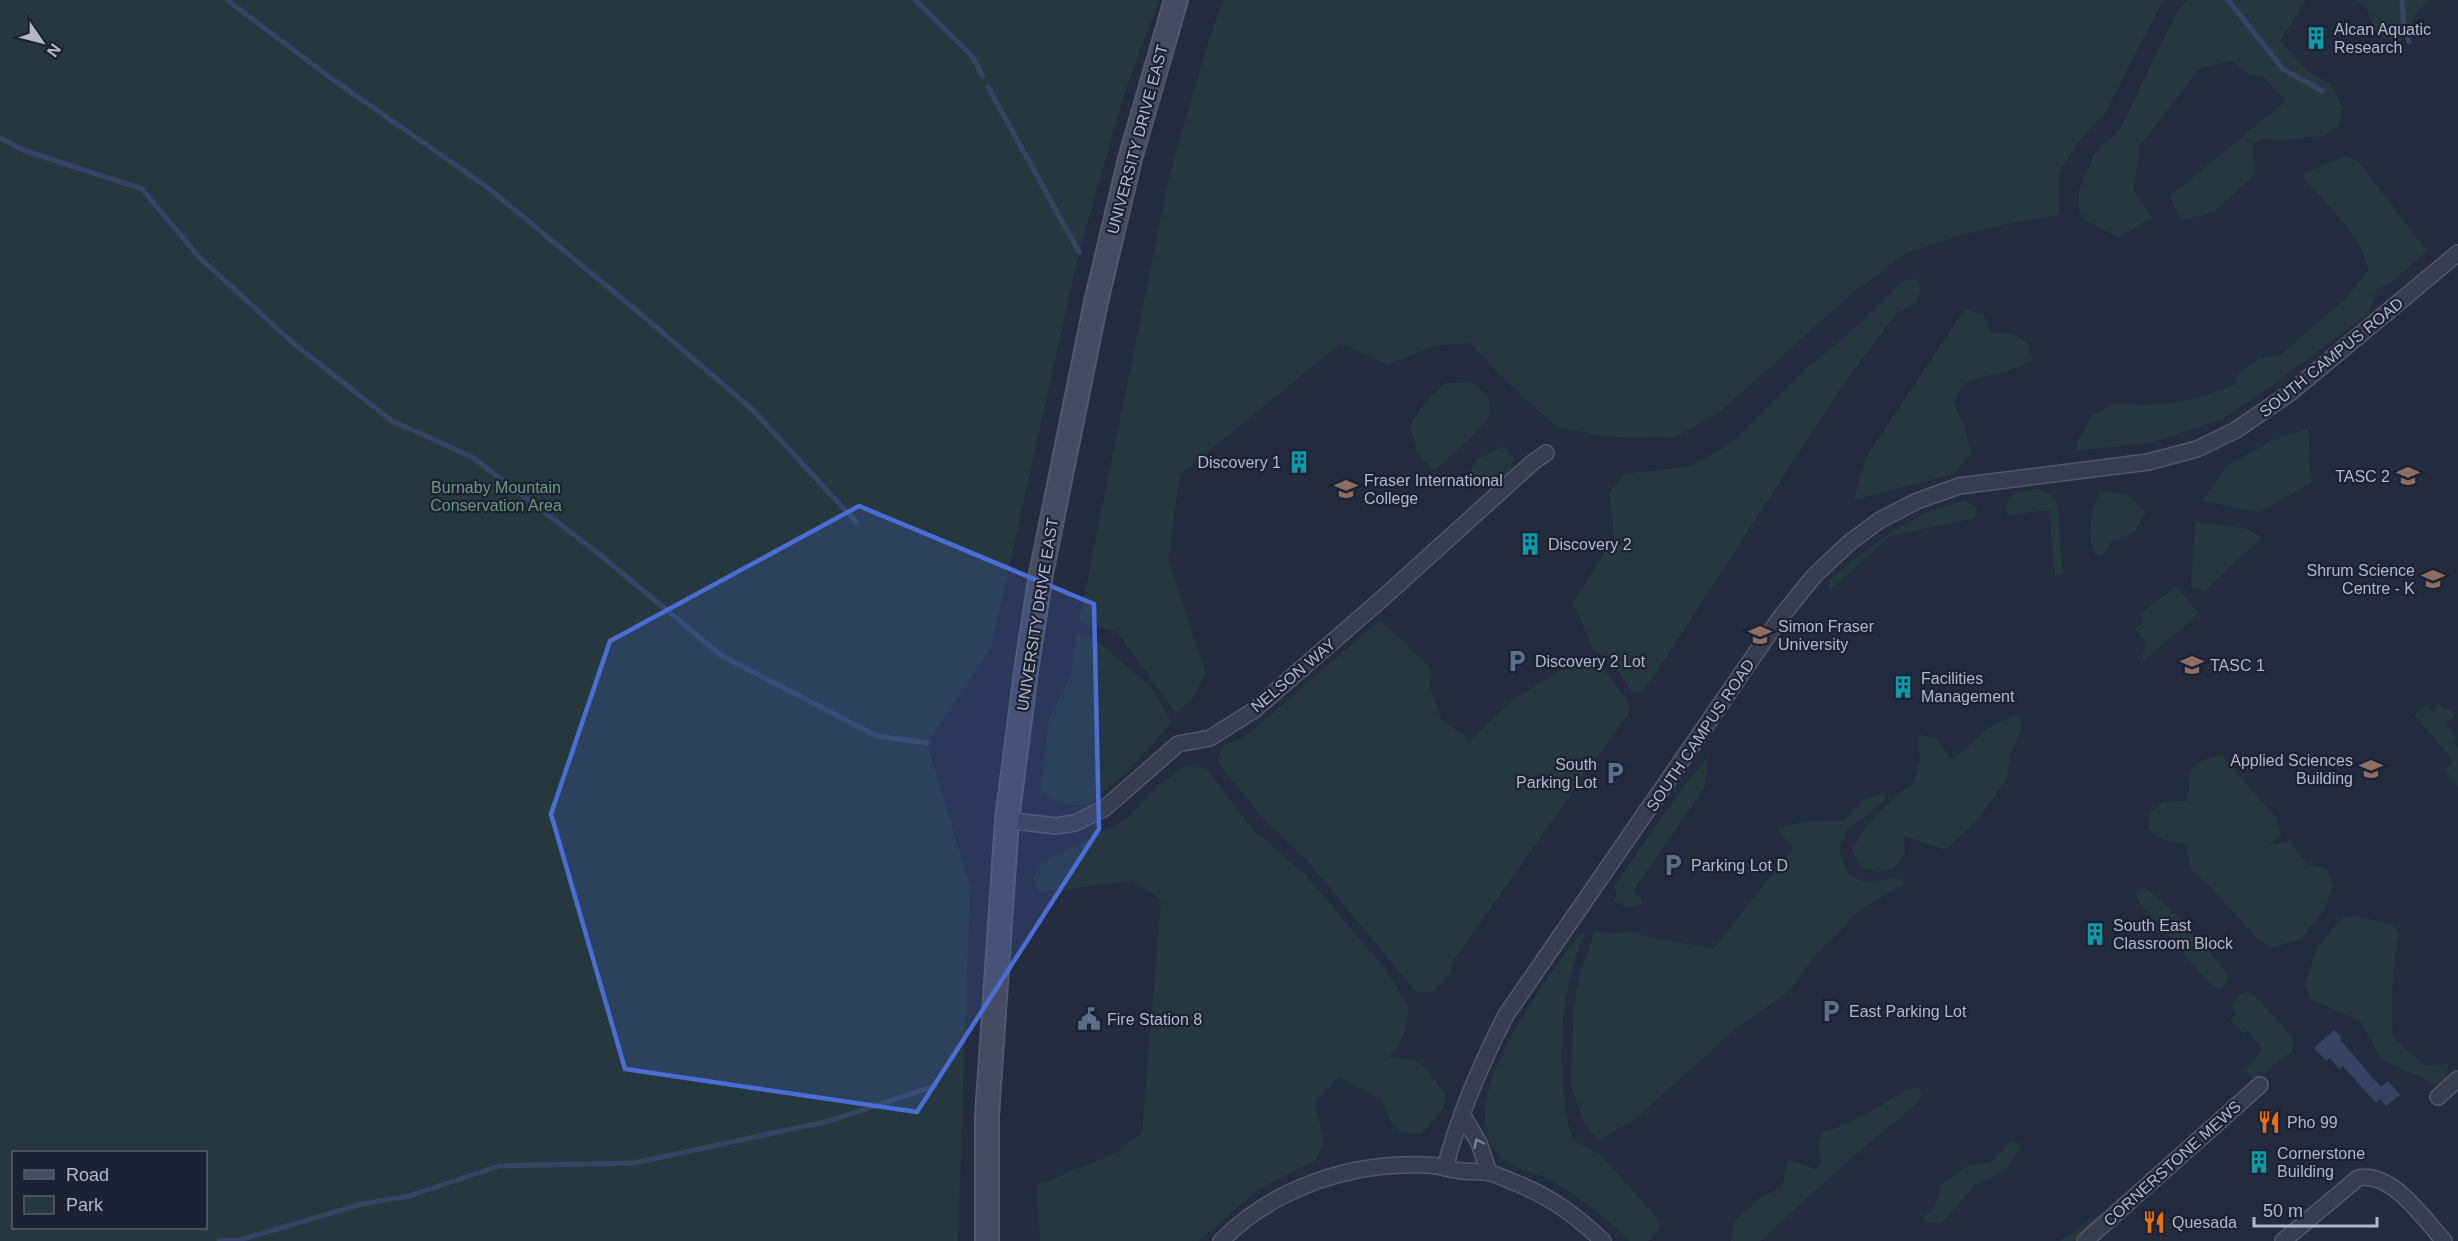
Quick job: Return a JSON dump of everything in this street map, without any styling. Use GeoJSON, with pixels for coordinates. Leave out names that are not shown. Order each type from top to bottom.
{"type":"FeatureCollection","features":[{"type":"Feature","properties":{"kind":"street","name":"UNIVERSITY DRIVE EAST"},"geometry":{"type":"LineString","coordinates":[[987,1241],[987,1116],[1007,820],[1027,664],[1041,574],[1096,302],[1130,159],[1176,0]]}},
{"type":"Feature","properties":{"kind":"street","name":"SOUTH CAMPUS ROAD"},"geometry":{"type":"LineString","coordinates":[[1445,1168],[1462,1114],[1486,1054],[1506,1015],[1780,618],[1814,576],[1849,543],[1880,520],[1917,501],[1959,486],[2148,462],[2197,449],[2236,430],[2290,393],[2458,253]]}},
{"type":"Feature","properties":{"kind":"street","name":"NELSON WAY"},"geometry":{"type":"LineString","coordinates":[[1007,820],[1056,826],[1075,824],[1105,808],[1178,744],[1210,738],[1253,711],[1546,453]]}},
{"type":"Feature","properties":{"kind":"street"},"geometry":{"type":"LineString","coordinates":[[2438,1097],[2458,1079]]}},
{"type":"Feature","properties":{"kind":"street","name":"CORNERSTONE MEWS"},"geometry":{"type":"LineString","coordinates":[[2085,1241],[2260,1085]]}},
{"type":"Feature","properties":{"kind":"street"},"geometry":{"type":"LineString","coordinates":[[1462,1114],[1479,1143],[1489,1173]]}},
{"type":"Feature","properties":{"kind":"street"},"geometry":{"type":"LineString","coordinates":[[1221,1241],[1270,1203],[1319,1179],[1354,1171],[1399,1165],[1429,1165],[1489,1173],[1551,1199],[1573,1213],[1603,1241]]}},
{"type":"Feature","properties":{"kind":"street"},"geometry":{"type":"LineString","coordinates":[[2283,1241],[2358,1178],[2370,1175],[2391,1184],[2444,1241]]}},
{"type":"Feature","properties":{"kind":"highlighted area"},"geometry":{"type":"Polygon","coordinates":[[[859,506],[1094,604],[1099,829],[917,1112],[625,1069],[551,814],[610,641],[859,506]]]}},
{"type":"Feature","properties":{"kind":"green space","name":"Burnaby Mountain Conservation Area"},"geometry":{"type":"Polygon","coordinates":[[[0,0],[1159,0],[1126,88],[1079,252],[991,648],[927,743],[970,887],[958,1241],[0,1241],[0,0]]]}},
{"type":"Feature","properties":{"kind":"green space"},"geometry":{"type":"Polygon","coordinates":[[[1224,0],[2163,0],[2104,115],[2080,140],[2059,172],[2058,215],[1960,235],[1905,254],[1854,292],[1721,411],[1674,438],[1612,437],[1558,428],[1504,379],[1470,343],[1433,346],[1387,365],[1341,343],[1180,475],[1168,561],[1206,673],[1191,701],[1176,713],[1117,632],[1079,622],[1170,173],[1212,29],[1224,0]]]}},
{"type":"Feature","properties":{"kind":"green space"},"geometry":{"type":"Polygon","coordinates":[[[2187,0],[2305,0],[2280,41],[2310,73],[2331,84],[2343,108],[2337,127],[2324,136],[2282,140],[2265,138],[2252,144],[2256,174],[2214,212],[2181,221],[2170,196],[2286,101],[2263,77],[2247,73],[2232,61],[2200,68],[2139,147],[2134,190],[2152,218],[2119,237],[2084,220],[2078,208],[2079,191],[2094,154],[2120,129],[2177,12],[2187,0]]]}},
{"type":"Feature","properties":{"kind":"green space"},"geometry":{"type":"Polygon","coordinates":[[[2353,0],[2430,0],[2417,12],[2400,42],[2378,37],[2365,4],[2353,0]]]}},
{"type":"Feature","properties":{"kind":"green space"},"geometry":{"type":"Polygon","coordinates":[[[2345,156],[2358,161],[2427,251],[2393,281],[2376,291],[2369,313],[2263,392],[2222,419],[2150,443],[2075,451],[2077,442],[2093,414],[2118,402],[2139,406],[2176,402],[2200,398],[2235,384],[2237,375],[2259,358],[2279,356],[2346,298],[2368,271],[2365,258],[2341,220],[2301,175],[2345,156]]]}},
{"type":"Feature","properties":{"kind":"green space"},"geometry":{"type":"Polygon","coordinates":[[[1916,278],[1921,289],[1917,302],[1896,314],[1842,386],[1652,679],[1640,693],[1631,691],[1616,667],[1593,648],[1573,603],[1614,537],[1609,492],[1625,474],[1692,466],[1734,441],[1807,368],[1854,329],[1903,281],[1916,278]]]}},
{"type":"Feature","properties":{"kind":"green space"},"geometry":{"type":"Polygon","coordinates":[[[1965,309],[1983,314],[1991,333],[2011,334],[2026,341],[2033,360],[2004,373],[1981,377],[1963,384],[1953,403],[1964,424],[1971,454],[1953,474],[1854,500],[1865,459],[1965,309]]]}},
{"type":"Feature","properties":{"kind":"green space"},"geometry":{"type":"Polygon","coordinates":[[[1471,382],[1490,399],[1489,417],[1470,439],[1434,471],[1417,453],[1410,425],[1428,399],[1446,383],[1471,382]]]}},
{"type":"Feature","properties":{"kind":"green space"},"geometry":{"type":"Polygon","coordinates":[[[2308,428],[2311,483],[2259,512],[2202,501],[2226,467],[2271,441],[2308,428]]]}},
{"type":"Feature","properties":{"kind":"green space"},"geometry":{"type":"Polygon","coordinates":[[[1503,446],[1513,457],[1510,471],[1497,481],[1476,482],[1469,472],[1477,459],[1503,446]]]}},
{"type":"Feature","properties":{"kind":"green space"},"geometry":{"type":"Polygon","coordinates":[[[2039,489],[2052,495],[2057,503],[2063,574],[2055,576],[2049,510],[2007,515],[2010,496],[2022,491],[2039,489]]]}},
{"type":"Feature","properties":{"kind":"green space"},"geometry":{"type":"Polygon","coordinates":[[[2100,491],[2129,495],[2146,512],[2134,533],[2112,541],[2102,556],[2095,554],[2091,538],[2093,514],[2100,491]]]}},
{"type":"Feature","properties":{"kind":"green space"},"geometry":{"type":"Polygon","coordinates":[[[1965,501],[1977,508],[1975,518],[1890,536],[1829,591],[1829,580],[1892,532],[1927,513],[1965,501]]]}},
{"type":"Feature","properties":{"kind":"green space"},"geometry":{"type":"Polygon","coordinates":[[[2195,522],[2249,529],[2261,538],[2205,591],[2191,588],[2195,522]]]}},
{"type":"Feature","properties":{"kind":"green space"},"geometry":{"type":"Polygon","coordinates":[[[2176,586],[2199,613],[2140,664],[2146,642],[2135,629],[2145,620],[2140,614],[2176,586]]]}},
{"type":"Feature","properties":{"kind":"green space"},"geometry":{"type":"Polygon","coordinates":[[[1380,620],[1431,668],[1430,688],[1441,719],[1470,740],[1514,699],[1581,657],[1597,660],[1629,703],[1628,714],[1453,961],[1451,974],[1432,992],[1416,992],[1305,858],[1265,821],[1217,761],[1224,745],[1244,738],[1380,620]]]}},
{"type":"Feature","properties":{"kind":"green space"},"geometry":{"type":"Polygon","coordinates":[[[1077,632],[1095,639],[1150,686],[1172,722],[1138,760],[1089,806],[1058,803],[1041,790],[1049,719],[1071,675],[1077,632]]]}},
{"type":"Feature","properties":{"kind":"green space"},"geometry":{"type":"Polygon","coordinates":[[[2440,704],[2446,710],[2451,709],[2456,715],[2445,724],[2457,737],[2453,741],[2458,747],[2458,787],[2445,770],[2454,761],[2414,715],[2426,705],[2432,712],[2440,704]]]}},
{"type":"Feature","properties":{"kind":"green space"},"geometry":{"type":"Polygon","coordinates":[[[2016,715],[2021,718],[2022,728],[2011,752],[2007,778],[1976,822],[1945,850],[1904,836],[1905,853],[1893,869],[1878,872],[1860,867],[1852,849],[1858,839],[1879,812],[1914,783],[1920,761],[1918,734],[1935,738],[1952,760],[1990,727],[2016,715]]]}},
{"type":"Feature","properties":{"kind":"green space"},"geometry":{"type":"Polygon","coordinates":[[[2222,755],[2277,819],[2281,836],[2268,845],[2290,841],[2307,864],[2326,869],[2333,886],[2324,910],[2301,939],[2271,948],[2258,939],[2190,869],[2186,844],[2164,840],[2149,830],[2150,812],[2164,802],[2187,801],[2191,770],[2202,760],[2222,755]]]}},
{"type":"Feature","properties":{"kind":"green space"},"geometry":{"type":"Polygon","coordinates":[[[1708,757],[1705,787],[1633,891],[1642,899],[1642,903],[1631,907],[1613,900],[1617,897],[1614,886],[1681,790],[1708,757]]]}},
{"type":"Feature","properties":{"kind":"green space"},"geometry":{"type":"Polygon","coordinates":[[[1185,766],[1206,768],[1254,831],[1305,874],[1386,970],[1408,1006],[1407,1026],[1396,1049],[1389,1057],[1413,1059],[1424,1066],[1446,1095],[1443,1109],[1421,1134],[1404,1133],[1394,1126],[1382,1100],[1339,1077],[1315,1102],[1324,1144],[1315,1161],[1259,1189],[1199,1241],[1040,1241],[1037,1185],[1115,1153],[1142,1133],[1161,900],[1132,880],[1040,893],[1033,878],[1041,863],[1124,821],[1158,786],[1185,766]]]}},
{"type":"Feature","properties":{"kind":"green space"},"geometry":{"type":"Polygon","coordinates":[[[1884,793],[1886,799],[1847,830],[1839,850],[1849,875],[1866,882],[1897,878],[1906,883],[1860,910],[1816,955],[1788,992],[1734,1030],[1639,1116],[1599,1141],[1585,1125],[1571,1085],[1573,1018],[1580,971],[1595,931],[1610,934],[1634,932],[1653,938],[1714,948],[1793,848],[1777,829],[1801,822],[1843,821],[1866,798],[1884,793]]]}},
{"type":"Feature","properties":{"kind":"green space"},"geometry":{"type":"Polygon","coordinates":[[[2143,889],[2161,900],[2223,968],[2228,980],[2219,990],[2209,983],[2139,902],[2136,895],[2143,889]]]}},
{"type":"Feature","properties":{"kind":"green space"},"geometry":{"type":"Polygon","coordinates":[[[2355,916],[2392,924],[2399,934],[2393,985],[2393,1037],[2424,1065],[2449,1064],[2445,1081],[2436,1085],[2381,1059],[2360,1021],[2311,1000],[2305,986],[2316,949],[2342,918],[2355,916]]]}},
{"type":"Feature","properties":{"kind":"green space"},"geometry":{"type":"Polygon","coordinates":[[[1585,931],[1573,965],[1562,1030],[1562,1074],[1567,1117],[1572,1139],[1601,1155],[1658,1219],[1660,1229],[1648,1241],[1630,1241],[1594,1209],[1564,1188],[1506,1161],[1500,1156],[1487,1134],[1485,1107],[1493,1076],[1507,1044],[1545,982],[1577,937],[1585,931]]]}},
{"type":"Feature","properties":{"kind":"green space"},"geometry":{"type":"Polygon","coordinates":[[[2248,992],[2256,997],[2293,1038],[2292,1051],[2255,1080],[2245,1070],[2263,1049],[2247,1031],[2244,1034],[2230,1020],[2237,1014],[2232,1007],[2234,1001],[2240,995],[2248,992]]]}},
{"type":"Feature","properties":{"kind":"green space"},"geometry":{"type":"Polygon","coordinates":[[[1918,1087],[1922,1095],[1914,1106],[1855,1155],[1760,1241],[1731,1241],[1735,1220],[1761,1197],[1782,1188],[1787,1164],[1792,1161],[1816,1169],[1821,1161],[1818,1149],[1821,1132],[1849,1122],[1901,1093],[1918,1087]]]}},
{"type":"Feature","properties":{"kind":"green space"},"geometry":{"type":"Polygon","coordinates":[[[2012,1140],[2021,1145],[2007,1169],[1975,1185],[1942,1223],[1925,1223],[1924,1216],[1934,1209],[1941,1184],[1966,1166],[1991,1162],[2012,1140]]]}},
{"type":"Feature","properties":{"kind":"green space"},"geometry":{"type":"Polygon","coordinates":[[[2106,1212],[2074,1241],[2060,1241],[2106,1212]]]}},
{"type":"Feature","properties":{"kind":"water"},"geometry":{"type":"Polygon","coordinates":[[[2334,1030],[2381,1087],[2388,1081],[2400,1095],[2386,1106],[2380,1099],[2376,1103],[2343,1066],[2339,1069],[2330,1058],[2326,1061],[2314,1048],[2334,1030]]]}},
{"type":"Feature","properties":{"kind":"waterway"},"geometry":{"type":"LineString","coordinates":[[227,0],[335,81],[487,187],[643,316],[753,410],[856,522]]}},
{"type":"Feature","properties":{"kind":"waterway"},"geometry":{"type":"LineString","coordinates":[[915,0],[972,56],[983,77]]}},
{"type":"Feature","properties":{"kind":"waterway"},"geometry":{"type":"LineString","coordinates":[[2228,0],[2283,69],[2322,91]]}},
{"type":"Feature","properties":{"kind":"waterway"},"geometry":{"type":"LineString","coordinates":[[2402,0],[2404,26],[2409,42]]}},
{"type":"Feature","properties":{"kind":"waterway"},"geometry":{"type":"LineString","coordinates":[[988,87],[1079,252]]}},
{"type":"Feature","properties":{"kind":"waterway"},"geometry":{"type":"LineString","coordinates":[[0,138],[23,150],[142,189],[199,257],[293,343],[392,421],[472,457],[599,554],[722,656],[877,736],[927,743]]}},
{"type":"Feature","properties":{"kind":"waterway"},"geometry":{"type":"LineString","coordinates":[[219,1241],[240,1240],[362,1204],[409,1196],[499,1166],[634,1163],[829,1121],[935,1086]]}},
{"type":"Feature","properties":{"kind":"place","name":"Alcan Aquatic Research"},"geometry":{"type":"Point","coordinates":[2316,38]}},
{"type":"Feature","properties":{"kind":"place","name":"Discovery 1"},"geometry":{"type":"Point","coordinates":[1299,462]}},
{"type":"Feature","properties":{"kind":"place","name":"TASC 2"},"geometry":{"type":"Point","coordinates":[2408,476]}},
{"type":"Feature","properties":{"kind":"place","name":"Fraser International College"},"geometry":{"type":"Point","coordinates":[1346,489]}},
{"type":"Feature","properties":{"kind":"place","name":"Discovery 2"},"geometry":{"type":"Point","coordinates":[1530,544]}},
{"type":"Feature","properties":{"kind":"place","name":"Shrum Science Centre - K"},"geometry":{"type":"Point","coordinates":[2433,579]}},
{"type":"Feature","properties":{"kind":"place","name":"Simon Fraser University"},"geometry":{"type":"Point","coordinates":[1760,635]}},
{"type":"Feature","properties":{"kind":"place","name":"Discovery 2 Lot"},"geometry":{"type":"Point","coordinates":[1517,661]}},
{"type":"Feature","properties":{"kind":"place","name":"TASC 1"},"geometry":{"type":"Point","coordinates":[2192,665]}},
{"type":"Feature","properties":{"kind":"place","name":"Facilities Management"},"geometry":{"type":"Point","coordinates":[1903,687]}},
{"type":"Feature","properties":{"kind":"place","name":"Applied Sciences Building"},"geometry":{"type":"Point","coordinates":[2371,769]}},
{"type":"Feature","properties":{"kind":"place","name":"South Parking Lot"},"geometry":{"type":"Point","coordinates":[1615,773]}},
{"type":"Feature","properties":{"kind":"place","name":"Parking Lot D"},"geometry":{"type":"Point","coordinates":[1673,865]}},
{"type":"Feature","properties":{"kind":"place","name":"South East Classroom Block"},"geometry":{"type":"Point","coordinates":[2095,934]}},
{"type":"Feature","properties":{"kind":"place","name":"East Parking Lot"},"geometry":{"type":"Point","coordinates":[1831,1011]}},
{"type":"Feature","properties":{"kind":"place","name":"Fire Station 8"},"geometry":{"type":"Point","coordinates":[1089,1019]}},
{"type":"Feature","properties":{"kind":"place","name":"Pho 99"},"geometry":{"type":"Point","coordinates":[2269,1122]}},
{"type":"Feature","properties":{"kind":"place","name":"Cornerstone Building"},"geometry":{"type":"Point","coordinates":[2259,1162]}},
{"type":"Feature","properties":{"kind":"place","name":"Quesada"},"geometry":{"type":"Point","coordinates":[2154,1222]}}]}
